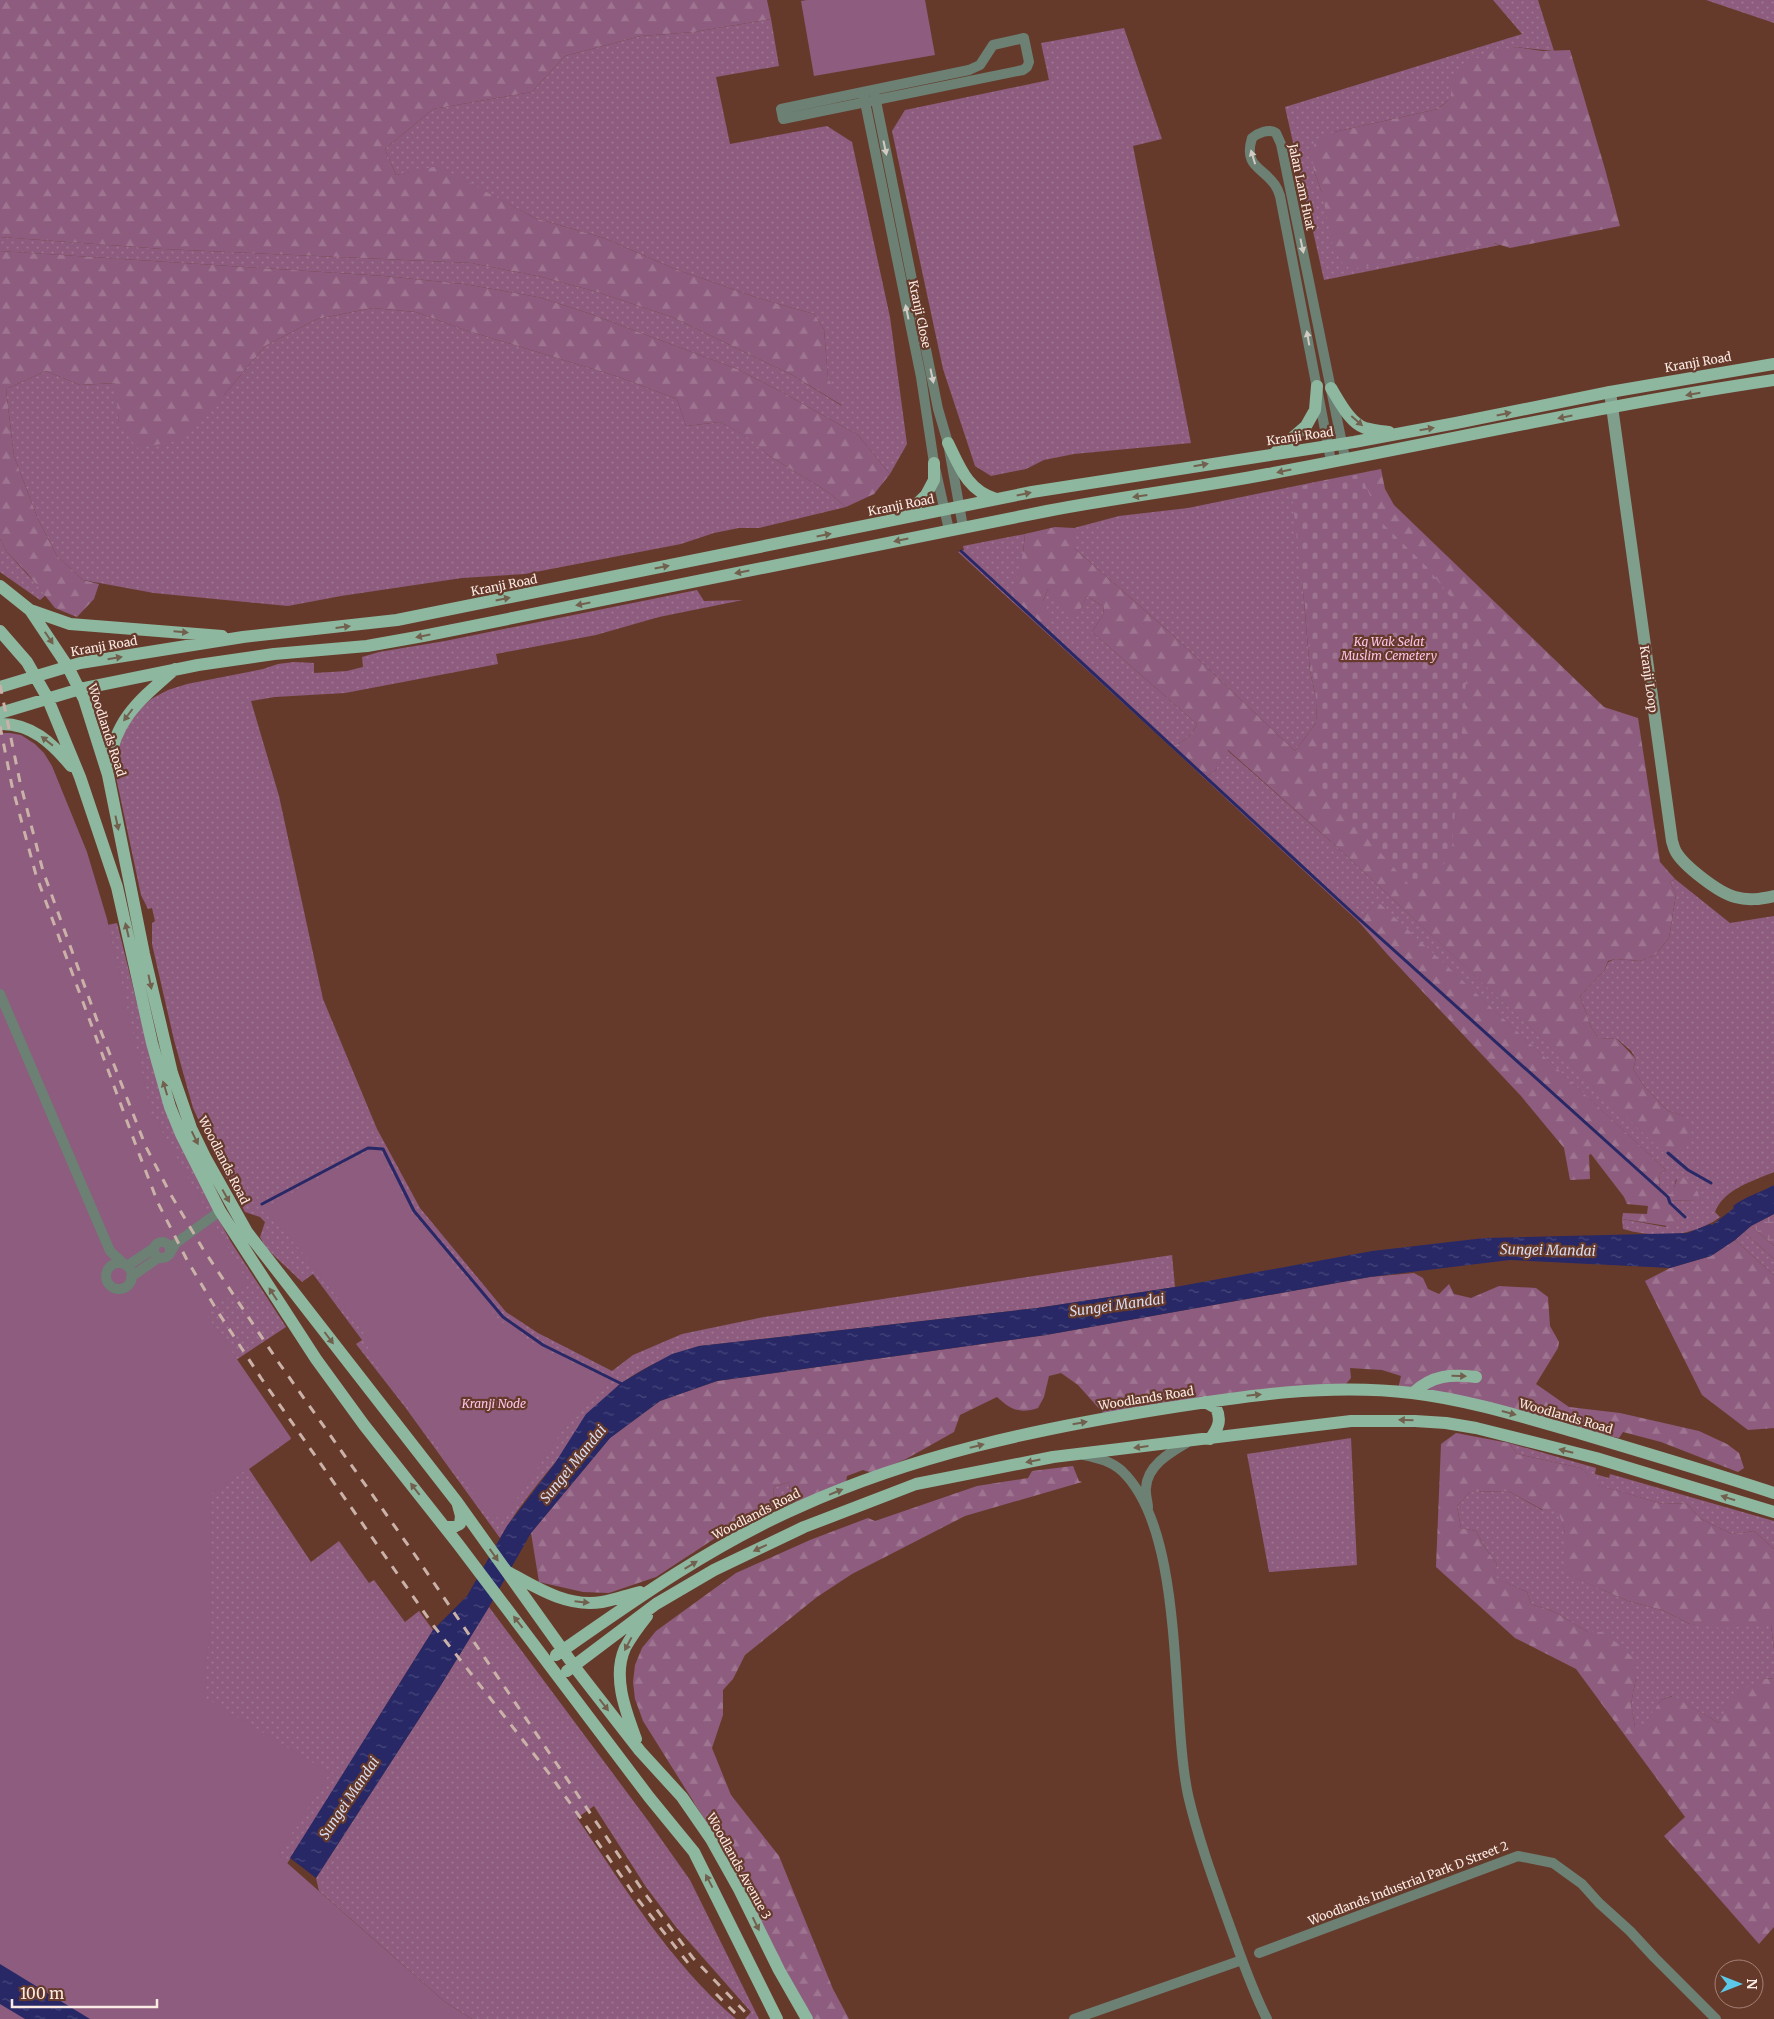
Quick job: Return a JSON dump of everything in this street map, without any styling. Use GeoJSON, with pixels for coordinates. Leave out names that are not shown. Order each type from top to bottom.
{"type":"FeatureCollection","features":[{"type":"Feature","properties":{"kind":"main road","name":"Kranji Road"},"geometry":{"type":"LineString","coordinates":[[0,687],[68,666],[243,637],[379,623],[419,616],[998,499],[1117,478],[1342,444],[1610,392],[1774,364]]}},
{"type":"Feature","properties":{"kind":"main road"},"geometry":{"type":"LineString","coordinates":[[0,713],[80,689],[175,670],[274,654],[367,646],[423,636],[963,527],[1097,502],[1184,490],[1613,408],[1774,380]]}},
{"type":"Feature","properties":{"kind":"main road"},"geometry":{"type":"LineString","coordinates":[[1274,454],[1306,426],[1315,410],[1317,386]]}},
{"type":"Feature","properties":{"kind":"main road"},"geometry":{"type":"LineString","coordinates":[[1331,388],[1344,408],[1358,424],[1365,428],[1397,434]]}},
{"type":"Feature","properties":{"kind":"main road"},"geometry":{"type":"LineString","coordinates":[[948,443],[973,487],[983,495],[998,499]]}},
{"type":"Feature","properties":{"kind":"main road"},"geometry":{"type":"LineString","coordinates":[[903,518],[926,495],[930,488],[934,480],[934,463]]}},
{"type":"Feature","properties":{"kind":"main road"},"geometry":{"type":"LineString","coordinates":[[1175,469],[1184,490]]}},
{"type":"Feature","properties":{"kind":"main road","name":"Woodlands Road"},"geometry":{"type":"LineString","coordinates":[[0,586],[30,610],[68,666],[80,689],[108,775],[158,1019],[180,1099],[194,1136],[247,1232],[457,1502],[574,1666]]}},
{"type":"Feature","properties":{"kind":"main road"},"geometry":{"type":"LineString","coordinates":[[30,610],[70,624],[243,637]]}},
{"type":"Feature","properties":{"kind":"main road"},"geometry":{"type":"LineString","coordinates":[[0,631],[26,662],[47,698],[80,777],[117,887],[152,1042],[170,1107],[180,1134],[220,1211],[316,1359],[364,1426],[548,1661],[649,1797],[694,1852],[777,2019]]}},
{"type":"Feature","properties":{"kind":"main road"},"geometry":{"type":"LineString","coordinates":[[108,775],[111,750],[122,724],[136,704],[175,670]]}},
{"type":"Feature","properties":{"kind":"main road"},"geometry":{"type":"LineString","coordinates":[[0,724],[9,724],[29,729],[48,741],[80,777]]}},
{"type":"Feature","properties":{"kind":"main road"},"geometry":{"type":"LineString","coordinates":[[1413,1393],[1420,1386],[1440,1376],[1476,1377]]}},
{"type":"Feature","properties":{"kind":"main road","name":"Woodlands Road"},"geometry":{"type":"LineString","coordinates":[[548,1661],[649,1589],[724,1544],[798,1507],[873,1477],[929,1458],[1046,1429],[1205,1402],[1295,1391],[1379,1390],[1451,1399],[1538,1421],[1670,1459],[1774,1493]]}},
{"type":"Feature","properties":{"kind":"main road"},"geometry":{"type":"LineString","coordinates":[[1205,1402],[1216,1408],[1219,1419],[1218,1428],[1210,1439]]}},
{"type":"Feature","properties":{"kind":"main road"},"geometry":{"type":"LineString","coordinates":[[559,1677],[656,1604],[714,1570],[804,1527],[916,1484],[1053,1457],[1351,1421],[1384,1420],[1446,1423],[1476,1428],[1596,1458],[1774,1512]]}},
{"type":"Feature","properties":{"kind":"main road"},"geometry":{"type":"LineString","coordinates":[[445,1528],[460,1524],[461,1516],[457,1502]]}},
{"type":"Feature","properties":{"kind":"main road"},"geometry":{"type":"LineString","coordinates":[[505,1571],[546,1592],[575,1602],[603,1602],[649,1589]]}},
{"type":"Feature","properties":{"kind":"main road"},"geometry":{"type":"LineString","coordinates":[[640,1751],[624,1702],[620,1667],[622,1656],[631,1638],[656,1604]]}},
{"type":"Feature","properties":{"kind":"main road","name":"Woodlands Avenue 3"},"geometry":{"type":"LineString","coordinates":[[574,1666],[640,1751],[682,1798],[711,1839],[739,1889],[778,1970],[807,2019]]}},
{"type":"Feature","properties":{"kind":"street"},"geometry":{"type":"LineString","coordinates":[[1024,38],[1029,62],[1023,70],[870,102],[783,119],[781,109],[969,70],[980,65],[993,45],[1024,38]]}},
{"type":"Feature","properties":{"kind":"street","name":"Kranji Close"},"geometry":{"type":"LineString","coordinates":[[868,90],[921,377],[934,463],[949,530]]}},
{"type":"Feature","properties":{"kind":"street","name":"Kranji Close"},"geometry":{"type":"LineString","coordinates":[[870,102],[938,409],[948,443],[963,527]]}},
{"type":"Feature","properties":{"kind":"street","name":"Jalan Lam Huat"},"geometry":{"type":"LineString","coordinates":[[1331,461],[1280,196],[1275,185],[1256,168],[1250,153],[1252,138],[1256,134],[1270,130],[1276,132],[1280,144],[1345,458]]}},
{"type":"Feature","properties":{"kind":"street","name":"Kranji Loop"},"geometry":{"type":"LineString","coordinates":[[1610,392],[1672,840],[1676,852],[1683,860],[1724,893],[1734,897],[1755,900],[1774,896]]}},
{"type":"Feature","properties":{"kind":"street"},"geometry":{"type":"LineString","coordinates":[[0,994],[110,1251],[125,1265],[131,1277]]}},
{"type":"Feature","properties":{"kind":"street"},"geometry":{"type":"LineString","coordinates":[[156,1253],[164,1258],[176,1243],[220,1211]]}},
{"type":"Feature","properties":{"kind":"street"},"geometry":{"type":"LineString","coordinates":[[156,1253],[125,1265],[113,1264],[106,1274],[107,1281],[115,1288],[126,1286],[131,1277],[156,1253],[159,1242],[176,1243]]}},
{"type":"Feature","properties":{"kind":"street"},"geometry":{"type":"LineString","coordinates":[[164,1242],[170,1249],[169,1254]]}},
{"type":"Feature","properties":{"kind":"street"},"geometry":{"type":"LineString","coordinates":[[109,1268],[110,1251]]}},
{"type":"Feature","properties":{"kind":"street"},"geometry":{"type":"LineString","coordinates":[[1190,1441],[1169,1454],[1153,1469],[1146,1488],[1149,1514],[1162,1555],[1169,1592],[1180,1746],[1189,1796],[1202,1850],[1242,1960],[1267,2019]]}},
{"type":"Feature","properties":{"kind":"street"},"geometry":{"type":"LineString","coordinates":[[1081,1454],[1109,1462],[1120,1470],[1132,1484],[1149,1514]]}},
{"type":"Feature","properties":{"kind":"street","name":"Woodlands Industrial Park D Street 2"},"geometry":{"type":"LineString","coordinates":[[1259,1953],[1518,1856],[1553,1863],[1582,1884],[1635,1935],[1654,1957],[1716,2019]]}},
{"type":"Feature","properties":{"kind":"street"},"geometry":{"type":"LineString","coordinates":[[1074,2019],[1242,1960]]}},
{"type":"Feature","properties":{"kind":"green space"},"geometry":{"type":"Polygon","coordinates":[[[0,0],[767,0],[771,19],[694,32],[641,36],[565,56],[532,92],[433,109],[385,149],[396,175],[438,166],[535,218],[604,238],[675,269],[758,298],[814,314],[824,329],[828,378],[843,406],[794,376],[672,317],[597,292],[542,277],[471,263],[163,249],[0,237],[0,0]]]}},
{"type":"Feature","properties":{"kind":"green space"},"geometry":{"type":"Polygon","coordinates":[[[925,0],[935,55],[814,76],[801,1],[925,0]]]}},
{"type":"Feature","properties":{"kind":"green space"},"geometry":{"type":"Polygon","coordinates":[[[1493,0],[1538,0],[1554,51],[1515,47],[1452,91],[1449,99],[1438,109],[1334,132],[1314,171],[1322,193],[1500,245],[1324,280],[1285,107],[1522,34],[1493,0]]]}},
{"type":"Feature","properties":{"kind":"green space"},"geometry":{"type":"Polygon","coordinates":[[[1706,0],[1774,0],[1774,23],[1706,0]]]}},
{"type":"Feature","properties":{"kind":"green space"},"geometry":{"type":"Polygon","coordinates":[[[771,19],[779,66],[716,77],[730,144],[827,126],[852,142],[890,317],[907,444],[890,474],[858,435],[737,369],[588,313],[538,297],[464,284],[384,276],[0,251],[0,237],[163,249],[471,263],[542,277],[597,292],[672,317],[794,376],[842,406],[828,379],[824,329],[814,314],[758,298],[675,269],[604,238],[535,218],[438,167],[396,175],[385,149],[433,109],[532,92],[565,56],[641,36],[694,32],[771,19]]]}},
{"type":"Feature","properties":{"kind":"green space"},"geometry":{"type":"Polygon","coordinates":[[[1124,28],[1162,139],[1133,146],[1191,443],[1074,454],[1044,460],[1026,469],[991,476],[975,466],[943,369],[892,131],[905,110],[1049,80],[1041,43],[1124,28]]]}},
{"type":"Feature","properties":{"kind":"green space"},"geometry":{"type":"Polygon","coordinates":[[[1515,47],[1543,51],[1570,50],[1620,226],[1510,248],[1494,243],[1351,269],[1343,264],[1333,246],[1322,193],[1314,171],[1311,152],[1317,139],[1334,132],[1438,109],[1450,96],[1450,79],[1458,71],[1487,54],[1515,47]]]}},
{"type":"Feature","properties":{"kind":"green space"},"geometry":{"type":"Polygon","coordinates":[[[0,251],[384,276],[464,284],[538,297],[588,313],[737,369],[858,435],[890,474],[874,494],[846,507],[828,492],[768,455],[754,441],[720,422],[686,426],[677,399],[616,376],[465,330],[416,312],[373,308],[317,319],[265,346],[224,395],[179,441],[137,448],[119,424],[115,383],[80,385],[46,371],[6,389],[14,456],[38,519],[57,556],[83,580],[99,584],[94,599],[77,617],[55,608],[27,573],[7,552],[0,539],[0,251]]]}},
{"type":"Feature","properties":{"kind":"green space"},"geometry":{"type":"Polygon","coordinates":[[[373,308],[416,312],[465,330],[616,376],[677,399],[686,426],[720,422],[755,441],[768,455],[828,492],[846,507],[759,528],[739,528],[714,533],[681,544],[525,574],[462,578],[288,606],[154,593],[83,580],[57,556],[38,519],[14,456],[6,389],[46,371],[80,385],[116,383],[119,424],[224,395],[265,346],[317,319],[373,308]]]}},
{"type":"Feature","properties":{"kind":"green space"},"geometry":{"type":"Polygon","coordinates":[[[1381,469],[1385,489],[1394,505],[1604,707],[1638,718],[1660,862],[1675,879],[1670,882],[1676,894],[1669,938],[1655,955],[1640,961],[1615,959],[1608,961],[1604,971],[1580,996],[1591,1027],[1599,1039],[1616,1038],[1636,1059],[1633,1069],[1644,1086],[1668,1111],[1685,1116],[1690,1124],[1691,1140],[1674,1151],[1674,1162],[1337,847],[1228,750],[1215,771],[1204,778],[1170,746],[1179,744],[1186,739],[1197,724],[1092,632],[1103,615],[1104,607],[1087,596],[1075,620],[1070,620],[1048,589],[1043,601],[1053,617],[1043,625],[1012,596],[1023,553],[1025,534],[1055,527],[1074,528],[1074,548],[1174,636],[1295,751],[1316,723],[1317,702],[1310,671],[1298,530],[1292,507],[1306,484],[1313,509],[1323,509],[1315,482],[1381,469]]]}},
{"type":"Feature","properties":{"kind":"green space","name":"Kg Wak Selat Muslim Cemetery"},"geometry":{"type":"Polygon","coordinates":[[[1356,475],[1364,482],[1382,523],[1426,566],[1471,623],[1451,858],[1412,888],[1320,785],[1320,732],[1291,488],[1356,475]]]}},
{"type":"Feature","properties":{"kind":"green space"},"geometry":{"type":"Polygon","coordinates":[[[1315,482],[1323,509],[1298,530],[1310,671],[1317,702],[1316,723],[1295,751],[1174,636],[1074,548],[1074,528],[1119,516],[1188,508],[1315,482]]]}},
{"type":"Feature","properties":{"kind":"green space"},"geometry":{"type":"Polygon","coordinates":[[[1025,534],[1023,552],[1043,601],[1048,589],[1075,619],[1087,596],[1104,607],[1103,615],[1092,632],[1197,724],[1186,739],[1179,744],[1170,746],[958,552],[964,550],[963,546],[1025,534]]]}},
{"type":"Feature","properties":{"kind":"green space"},"geometry":{"type":"Polygon","coordinates":[[[0,539],[7,552],[46,595],[40,600],[0,572],[0,539]]]}},
{"type":"Feature","properties":{"kind":"green space"},"geometry":{"type":"Polygon","coordinates":[[[697,590],[704,601],[743,600],[659,617],[596,635],[496,654],[498,664],[345,693],[275,697],[251,701],[279,796],[323,999],[377,1129],[420,1208],[506,1312],[538,1333],[612,1371],[633,1355],[682,1334],[764,1317],[1172,1255],[1175,1287],[1037,1308],[699,1346],[679,1353],[641,1370],[614,1390],[531,1492],[500,1538],[405,1407],[356,1344],[362,1340],[313,1274],[302,1282],[266,1248],[260,1237],[265,1222],[260,1217],[245,1212],[222,1170],[193,1108],[174,1040],[152,944],[152,923],[155,921],[152,908],[148,909],[141,895],[116,777],[120,744],[125,729],[138,711],[151,699],[168,690],[187,684],[294,662],[314,663],[314,673],[347,671],[363,667],[362,657],[379,652],[445,641],[697,590]]]}},
{"type":"Feature","properties":{"kind":"green space"},"geometry":{"type":"Polygon","coordinates":[[[0,733],[21,735],[35,744],[44,753],[52,766],[87,852],[107,919],[151,1112],[248,1283],[206,1314],[291,1438],[210,1495],[211,1611],[204,1697],[330,1773],[278,1855],[445,2002],[472,2019],[0,2019],[0,733]]]}},
{"type":"Feature","properties":{"kind":"green space"},"geometry":{"type":"Polygon","coordinates":[[[1227,750],[1337,847],[1674,1161],[1674,1151],[1684,1116],[1668,1111],[1644,1086],[1633,1069],[1636,1059],[1631,1051],[1616,1038],[1599,1039],[1591,1027],[1580,996],[1604,971],[1608,962],[1615,959],[1640,961],[1655,955],[1669,938],[1676,894],[1670,882],[1675,879],[1730,923],[1774,916],[1774,1172],[1740,1187],[1725,1197],[1715,1212],[1720,1217],[1698,1229],[1660,1235],[1623,1229],[1622,1219],[1666,1227],[1667,1201],[1695,1200],[1676,1179],[1673,1194],[1659,1194],[1660,1174],[1666,1170],[1377,902],[1358,921],[1204,778],[1215,771],[1227,750]]]}},
{"type":"Feature","properties":{"kind":"green space"},"geometry":{"type":"Polygon","coordinates":[[[1377,901],[1666,1170],[1660,1174],[1659,1194],[1672,1194],[1677,1179],[1683,1177],[1698,1192],[1699,1197],[1695,1200],[1667,1201],[1668,1206],[1674,1208],[1679,1214],[1674,1227],[1622,1219],[1623,1213],[1647,1214],[1648,1206],[1627,1204],[1624,1197],[1591,1154],[1589,1155],[1590,1179],[1570,1180],[1564,1148],[1521,1096],[1358,921],[1377,901]]]}},
{"type":"Feature","properties":{"kind":"green space"},"geometry":{"type":"Polygon","coordinates":[[[117,923],[145,1035],[212,1207],[231,1242],[286,1327],[236,1360],[291,1439],[249,1469],[311,1562],[339,1541],[369,1583],[374,1580],[405,1622],[419,1611],[433,1630],[255,1915],[115,1734],[98,927],[117,923]]]}},
{"type":"Feature","properties":{"kind":"green space","name":"Kranji Node"},"geometry":{"type":"Polygon","coordinates":[[[371,1150],[380,1152],[411,1212],[500,1321],[541,1348],[611,1381],[571,1418],[502,1521],[482,1506],[370,1357],[365,1335],[315,1267],[277,1224],[266,1207],[371,1150]]]}},
{"type":"Feature","properties":{"kind":"green space"},"geometry":{"type":"Polygon","coordinates":[[[1774,1214],[1774,1246],[1751,1226],[1774,1214]]]}},
{"type":"Feature","properties":{"kind":"green space"},"geometry":{"type":"Polygon","coordinates":[[[1751,1226],[1774,1246],[1774,1259],[1744,1232],[1751,1226]]]}},
{"type":"Feature","properties":{"kind":"green space"},"geometry":{"type":"Polygon","coordinates":[[[1744,1232],[1774,1259],[1774,1275],[1735,1240],[1744,1232]]]}},
{"type":"Feature","properties":{"kind":"green space"},"geometry":{"type":"Polygon","coordinates":[[[1735,1240],[1774,1275],[1774,1428],[1748,1430],[1702,1395],[1645,1281],[1670,1268],[1711,1256],[1735,1240]]]}},
{"type":"Feature","properties":{"kind":"green space"},"geometry":{"type":"Polygon","coordinates":[[[1414,1273],[1423,1278],[1428,1289],[1439,1294],[1449,1284],[1454,1294],[1471,1298],[1499,1286],[1536,1288],[1548,1297],[1550,1326],[1559,1342],[1558,1348],[1536,1384],[1569,1407],[1620,1413],[1699,1431],[1727,1444],[1739,1453],[1744,1468],[1738,1472],[1661,1442],[1623,1432],[1619,1438],[1398,1389],[1401,1376],[1382,1370],[1350,1368],[1351,1378],[1346,1384],[1103,1413],[1078,1385],[1061,1373],[1049,1376],[1044,1397],[1038,1408],[1026,1411],[1016,1410],[997,1397],[960,1415],[954,1432],[906,1459],[872,1473],[863,1470],[847,1476],[846,1483],[790,1504],[789,1482],[774,1487],[772,1511],[720,1535],[656,1577],[609,1593],[583,1592],[539,1582],[531,1533],[610,1438],[660,1401],[717,1381],[1046,1335],[1370,1277],[1414,1273]]]}},
{"type":"Feature","properties":{"kind":"green space"},"geometry":{"type":"Polygon","coordinates":[[[1456,1433],[1509,1443],[1517,1454],[1581,1468],[1598,1485],[1663,1504],[1686,1503],[1701,1519],[1732,1534],[1754,1531],[1774,1549],[1774,1649],[1771,1625],[1721,1628],[1690,1624],[1662,1610],[1628,1601],[1564,1573],[1565,1533],[1558,1510],[1543,1510],[1508,1491],[1470,1492],[1457,1506],[1461,1528],[1476,1531],[1497,1564],[1494,1577],[1527,1592],[1531,1604],[1555,1612],[1588,1632],[1602,1632],[1620,1645],[1633,1658],[1636,1678],[1631,1704],[1635,1727],[1643,1727],[1661,1700],[1673,1696],[1719,1723],[1733,1694],[1764,1679],[1774,1678],[1774,1927],[1759,1944],[1664,1836],[1685,1817],[1576,1669],[1515,1638],[1436,1567],[1441,1444],[1456,1433]]]}},
{"type":"Feature","properties":{"kind":"green space"},"geometry":{"type":"Polygon","coordinates":[[[1351,1438],[1357,1565],[1269,1572],[1247,1454],[1351,1438]]]}},
{"type":"Feature","properties":{"kind":"green space"},"geometry":{"type":"Polygon","coordinates":[[[1509,1443],[1596,1468],[1595,1474],[1609,1478],[1610,1474],[1774,1521],[1774,1549],[1754,1531],[1732,1534],[1701,1519],[1686,1503],[1663,1504],[1597,1485],[1581,1468],[1517,1454],[1509,1443]]]}},
{"type":"Feature","properties":{"kind":"green space"},"geometry":{"type":"Polygon","coordinates":[[[1073,1466],[1079,1481],[1082,1482],[965,1516],[852,1574],[817,1597],[745,1655],[733,1679],[723,1690],[723,1715],[712,1748],[731,1795],[779,1856],[833,1989],[849,2019],[809,2019],[715,1836],[643,1721],[635,1699],[633,1682],[635,1665],[642,1648],[656,1631],[736,1573],[810,1540],[868,1518],[875,1521],[977,1486],[1028,1478],[1032,1471],[1073,1466]]]}},
{"type":"Feature","properties":{"kind":"green space"},"geometry":{"type":"Polygon","coordinates":[[[789,1482],[790,1504],[772,1511],[774,1487],[789,1482]]]}},
{"type":"Feature","properties":{"kind":"green space"},"geometry":{"type":"Polygon","coordinates":[[[1508,1491],[1542,1510],[1559,1510],[1565,1533],[1565,1573],[1628,1601],[1662,1610],[1690,1624],[1771,1625],[1774,1649],[1774,1678],[1764,1679],[1719,1723],[1672,1696],[1661,1700],[1643,1728],[1635,1727],[1631,1704],[1636,1678],[1602,1632],[1588,1632],[1555,1612],[1531,1604],[1527,1592],[1493,1577],[1497,1564],[1476,1531],[1461,1528],[1457,1506],[1470,1492],[1508,1491]]]}},
{"type":"Feature","properties":{"kind":"green space"},"geometry":{"type":"Polygon","coordinates":[[[489,1607],[690,1880],[759,2019],[745,2019],[751,2012],[676,1927],[646,1887],[594,1806],[577,1818],[631,1898],[670,1950],[712,1997],[736,2019],[472,2019],[445,2002],[319,1891],[316,1878],[441,1685],[489,1607]]]}},
{"type":"Feature","properties":{"kind":"water","name":"Sungei Mandai"},"geometry":{"type":"Polygon","coordinates":[[[1774,1185],[1774,1214],[1751,1226],[1735,1240],[1711,1256],[1670,1268],[1510,1260],[1370,1277],[1046,1335],[717,1381],[660,1401],[610,1438],[531,1533],[489,1607],[441,1685],[316,1878],[290,1858],[433,1630],[467,1596],[507,1526],[555,1463],[586,1414],[621,1383],[672,1354],[699,1346],[1037,1308],[1175,1287],[1372,1251],[1484,1238],[1687,1233],[1710,1224],[1712,1225],[1734,1208],[1733,1206],[1774,1185]]]}},
{"type":"Feature","properties":{"kind":"water"},"geometry":{"type":"Polygon","coordinates":[[[0,1964],[90,2019],[25,2019],[0,2004],[0,1964]]]}},
{"type":"Feature","properties":{"kind":"waterway"},"geometry":{"type":"LineString","coordinates":[[961,551],[1357,917],[1668,1197],[1670,1203],[1685,1217]]}},
{"type":"Feature","properties":{"kind":"waterway"},"geometry":{"type":"LineString","coordinates":[[262,1204],[368,1148],[383,1149],[414,1211],[503,1317],[543,1345],[624,1385]]}},
{"type":"Feature","properties":{"kind":"waterway"},"geometry":{"type":"LineString","coordinates":[[1668,1153],[1688,1170],[1711,1183]]}},
{"type":"Feature","properties":{"kind":"railway"},"geometry":{"type":"LineString","coordinates":[[0,685],[20,782],[43,871],[102,1034],[146,1147],[171,1195],[203,1249],[279,1363],[415,1555],[643,1891],[693,1958],[748,2015]]}},
{"type":"Feature","properties":{"kind":"railway"},"geometry":{"type":"LineString","coordinates":[[0,726],[12,786],[36,875],[158,1203],[187,1260],[261,1378],[433,1625],[551,1776],[636,1897],[692,1968]]}},
{"type":"Feature","properties":{"kind":"railway"},"geometry":{"type":"LineString","coordinates":[[716,1994],[741,2019]]}}]}
